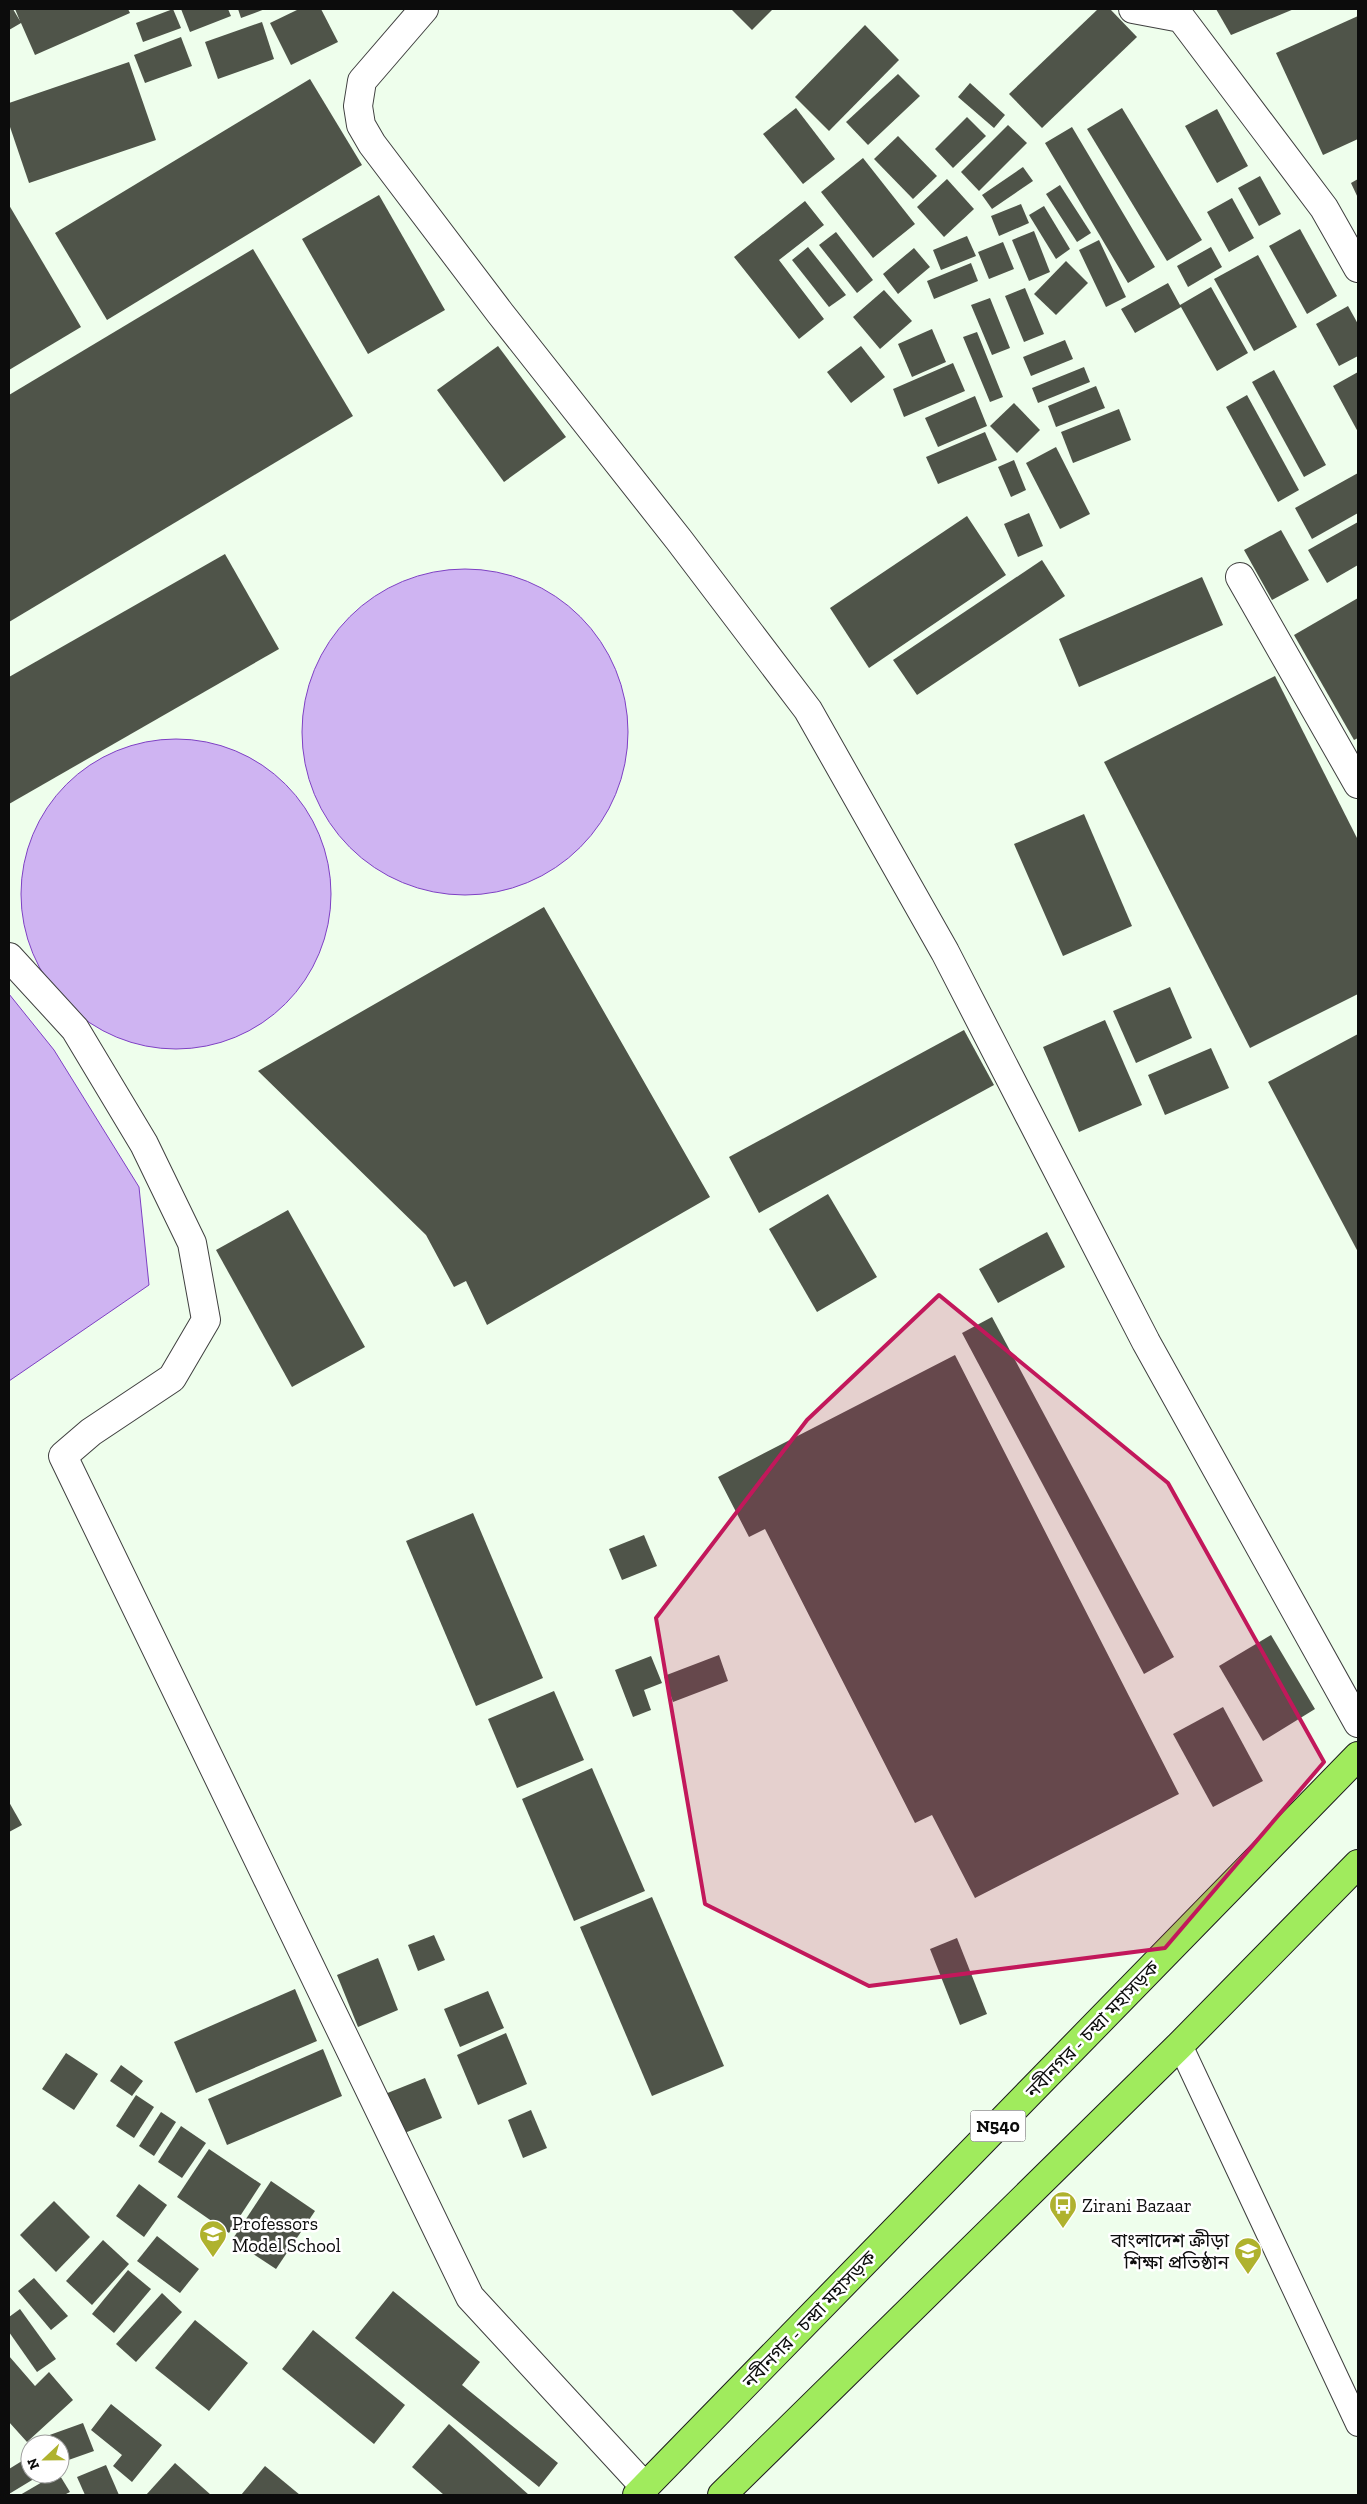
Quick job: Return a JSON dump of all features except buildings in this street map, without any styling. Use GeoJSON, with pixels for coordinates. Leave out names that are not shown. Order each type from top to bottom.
{"type":"FeatureCollection","features":[{"type":"Feature","properties":{"kind":"highway","name":"নবীনগর - চন্দ্রা মহাসড়ক"},"geometry":{"type":"LineString","coordinates":[[641,2491],[1358,1756]]}},
{"type":"Feature","properties":{"kind":"highway"},"geometry":{"type":"LineString","coordinates":[[722,2495],[1180,2046],[1358,1864]]}},
{"type":"Feature","properties":{"kind":"street"},"geometry":{"type":"LineString","coordinates":[[424,9],[362,81],[358,106],[361,125],[372,144],[494,305],[679,540],[808,710],[945,952],[1146,1342],[1358,1723]]}},
{"type":"Feature","properties":{"kind":"street"},"geometry":{"type":"LineString","coordinates":[[1133,9],[1181,18],[1324,208],[1358,268]]}},
{"type":"Feature","properties":{"kind":"street"},"geometry":{"type":"LineString","coordinates":[[1240,577],[1358,784]]}},
{"type":"Feature","properties":{"kind":"street"},"geometry":{"type":"LineString","coordinates":[[9,957],[75,1029],[144,1144],[192,1243],[206,1320],[172,1378],[91,1432],[63,1456],[470,2297],[641,2491]]}},
{"type":"Feature","properties":{"kind":"lane"},"geometry":{"type":"LineString","coordinates":[[1180,2046],[1358,2424]]}},
{"type":"Feature","properties":{"kind":"highlighted area"},"geometry":{"type":"Polygon","coordinates":[[[939,1295],[1168,1483],[1324,1762],[1165,1948],[869,1986],[705,1904],[656,1618],[807,1420],[939,1295]]]}},
{"type":"Feature","properties":{"kind":"shaded area"},"geometry":{"type":"Polygon","coordinates":[[[465,569],[497,572],[542,588],[580,617],[609,655],[625,700],[628,732],[625,764],[609,809],[580,847],[542,876],[497,892],[465,895],[433,892],[388,876],[350,847],[321,809],[305,764],[302,732],[305,700],[321,655],[350,617],[388,588],[433,572],[465,569]]]}},
{"type":"Feature","properties":{"kind":"shaded area"},"geometry":{"type":"Polygon","coordinates":[[[161,739],[191,739],[221,745],[249,757],[275,774],[296,795],[313,821],[325,849],[331,879],[331,909],[320,953],[305,980],[286,1004],[262,1023],[235,1038],[191,1049],[161,1049],[131,1043],[103,1031],[77,1014],[56,993],[39,967],[27,939],[21,909],[21,879],[27,849],[39,821],[56,795],[77,774],[103,757],[131,745],[161,739]]]}},
{"type":"Feature","properties":{"kind":"shaded area"},"geometry":{"type":"Polygon","coordinates":[[[9,994],[54,1050],[139,1187],[149,1285],[9,1381],[9,994]]]}},
{"type":"Feature","properties":{"kind":"place","name":"Zirani Bazaar"},"geometry":{"type":"Point","coordinates":[1063,2229]}},
{"type":"Feature","properties":{"kind":"place","name":"Professors Model School"},"geometry":{"type":"Point","coordinates":[213,2258]}},
{"type":"Feature","properties":{"kind":"place","name":"বাংলাদেশ ক্রীড়া শিক্ষা প্রতিষ্ঠান"},"geometry":{"type":"Point","coordinates":[1248,2275]}}]}
